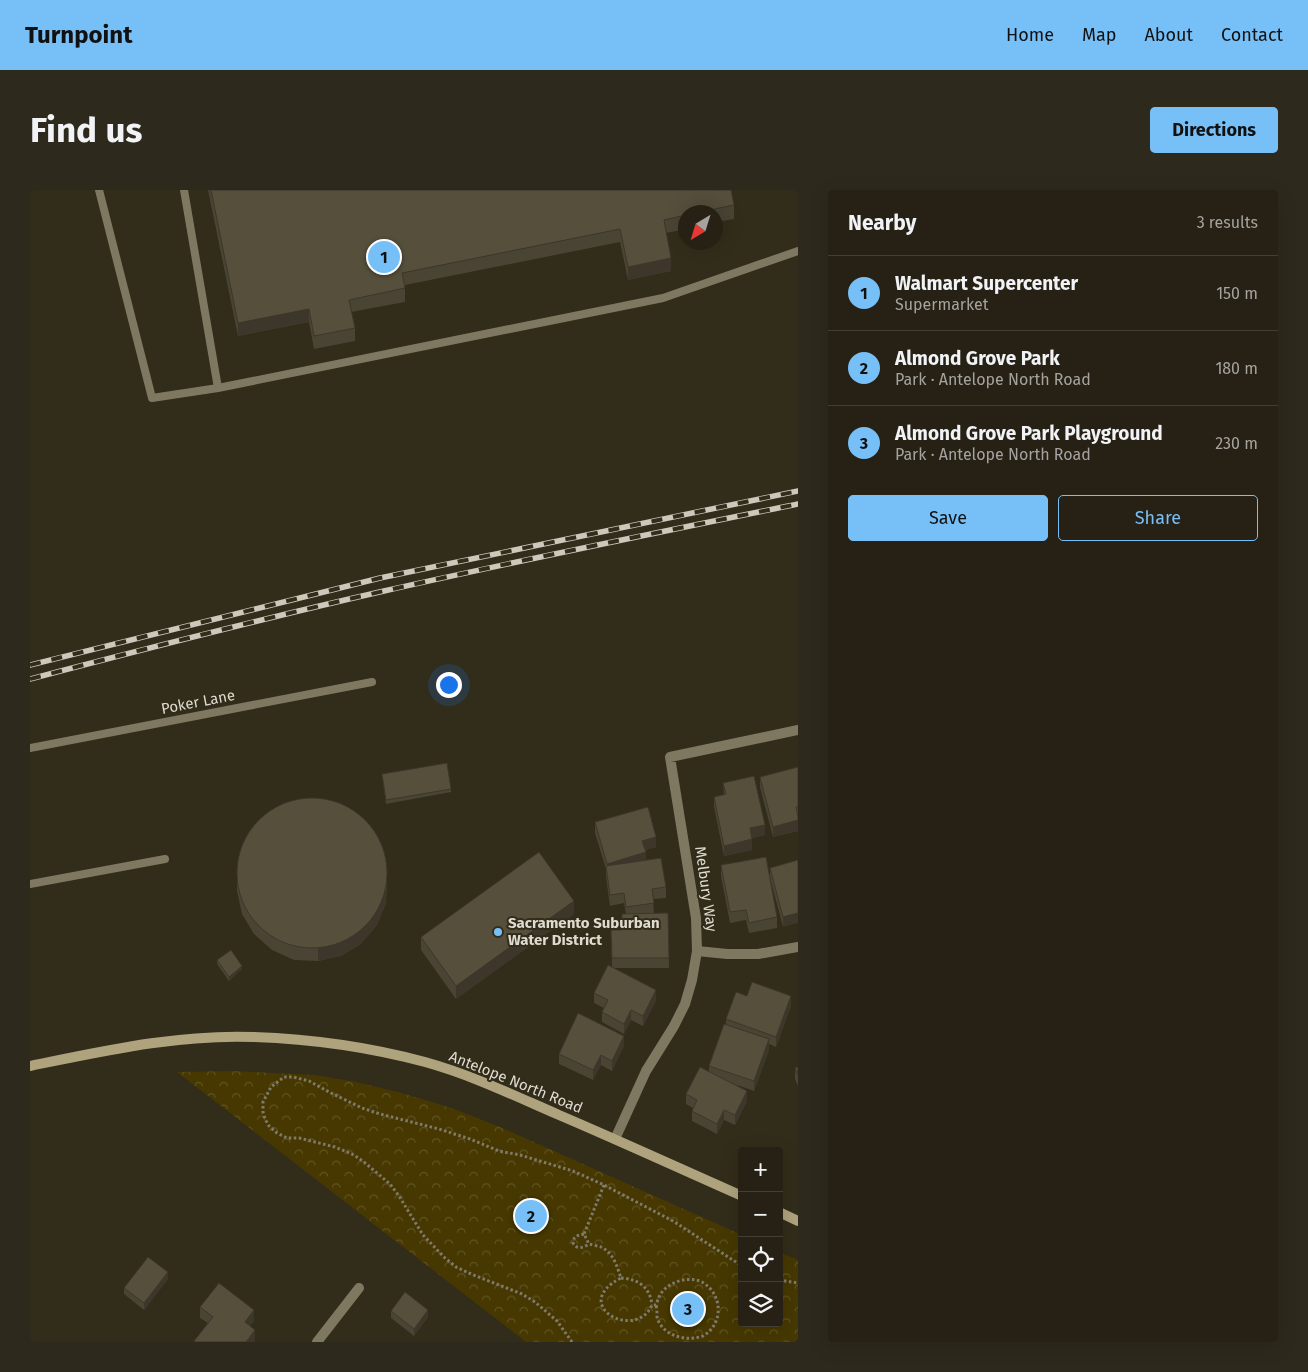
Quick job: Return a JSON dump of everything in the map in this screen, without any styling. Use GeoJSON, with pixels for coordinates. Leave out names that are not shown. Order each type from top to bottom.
{"type":"FeatureCollection","features":[{"type":"Feature","properties":{"kind":"main road","name":"Antelope North Road"},"geometry":{"type":"LineString","coordinates":[[30,1066],[147,1043],[186,1040],[253,1037],[311,1040],[369,1049],[436,1066],[482,1081],[738,1194]]}},
{"type":"Feature","properties":{"kind":"main road"},"geometry":{"type":"LineString","coordinates":[[783,1214],[798,1220]]}},
{"type":"Feature","properties":{"kind":"street","name":"Melbury Way"},"geometry":{"type":"LineString","coordinates":[[615,1139],[646,1071],[674,1026],[685,1004],[692,980],[697,951],[696,918],[670,757],[798,730]]}},
{"type":"Feature","properties":{"kind":"street"},"geometry":{"type":"LineString","coordinates":[[697,951],[726,954],[758,954],[798,947]]}},
{"type":"Feature","properties":{"kind":"street"},"geometry":{"type":"LineString","coordinates":[[317,1342],[359,1288]]}},
{"type":"Feature","properties":{"kind":"lane"},"geometry":{"type":"LineString","coordinates":[[99,190],[152,398],[218,388],[663,298],[798,251]]}},
{"type":"Feature","properties":{"kind":"lane"},"geometry":{"type":"LineString","coordinates":[[184,190],[218,388]]}},
{"type":"Feature","properties":{"kind":"lane","name":"Poker Lane"},"geometry":{"type":"LineString","coordinates":[[30,748],[372,682]]}},
{"type":"Feature","properties":{"kind":"lane"},"geometry":{"type":"LineString","coordinates":[[30,884],[165,859]]}},
{"type":"Feature","properties":{"kind":"path"},"geometry":{"type":"LineString","coordinates":[[572,1342],[558,1322],[535,1302],[522,1294],[456,1267],[445,1258],[423,1235],[390,1184],[364,1162],[354,1155],[335,1147],[299,1138],[287,1138],[277,1133],[269,1126],[265,1119],[264,1102],[272,1087],[284,1077],[309,1081],[362,1108],[439,1129],[499,1151],[554,1165],[604,1185],[673,1221],[738,1263]]}},
{"type":"Feature","properties":{"kind":"path"},"geometry":{"type":"LineString","coordinates":[[589,1244],[584,1234],[604,1185]]}},
{"type":"Feature","properties":{"kind":"path"},"geometry":{"type":"LineString","coordinates":[[584,1234],[574,1237],[573,1243],[575,1246],[582,1248],[589,1244],[601,1247],[615,1261],[621,1278]]}},
{"type":"Feature","properties":{"kind":"path"},"geometry":{"type":"LineString","coordinates":[[610,1321],[602,1308],[603,1295],[610,1285],[621,1278],[644,1286],[651,1298],[652,1304],[649,1312],[640,1323]]}},
{"type":"Feature","properties":{"kind":"path"},"geometry":{"type":"LineString","coordinates":[[681,1280],[694,1280],[701,1282],[711,1290],[718,1302],[719,1316],[712,1328],[702,1337],[691,1341],[680,1340],[665,1330],[658,1317],[656,1305],[661,1292],[668,1286],[681,1280]]}},
{"type":"Feature","properties":{"kind":"path"},"geometry":{"type":"LineString","coordinates":[[783,1281],[798,1283]]}},
{"type":"Feature","properties":{"kind":"path"},"geometry":{"type":"LineString","coordinates":[[652,1304],[656,1305]]}},
{"type":"Feature","properties":{"kind":"green space"},"geometry":{"type":"Polygon","coordinates":[[[232,1071],[315,1075],[398,1092],[457,1110],[500,1127],[738,1233],[738,1327],[783,1327],[783,1254],[798,1260],[798,1342],[526,1342],[177,1072],[232,1071]]]}},
{"type":"Feature","properties":{"kind":"building"},"geometry":{"type":"Polygon","coordinates":[[[211,190],[731,190],[734,205],[723,207],[723,205],[678,205],[678,217],[664,220],[671,258],[628,267],[620,229],[402,273],[405,288],[349,300],[355,328],[314,336],[309,309],[238,323],[211,190]]]}},
{"type":"Feature","properties":{"kind":"building"},"geometry":{"type":"Polygon","coordinates":[[[447,763],[451,789],[386,800],[382,774],[447,763]]]}},
{"type":"Feature","properties":{"kind":"building"},"geometry":{"type":"Polygon","coordinates":[[[798,767],[798,807],[796,807],[798,820],[773,827],[760,777],[798,767]]]}},
{"type":"Feature","properties":{"kind":"building"},"geometry":{"type":"Polygon","coordinates":[[[754,776],[765,825],[750,828],[752,839],[724,846],[714,797],[726,794],[723,783],[754,776]]]}},
{"type":"Feature","properties":{"kind":"building"},"geometry":{"type":"Polygon","coordinates":[[[312,798],[341,804],[365,820],[381,844],[387,873],[381,902],[365,926],[341,942],[312,948],[283,942],[259,926],[243,902],[237,873],[243,844],[259,820],[283,804],[312,798]]]}},
{"type":"Feature","properties":{"kind":"building"},"geometry":{"type":"Polygon","coordinates":[[[648,807],[656,837],[642,841],[646,852],[607,864],[595,822],[648,807]]]}},
{"type":"Feature","properties":{"kind":"building","name":"Sacramento Suburban Water District"},"geometry":{"type":"Polygon","coordinates":[[[539,852],[574,901],[456,986],[421,937],[539,852]]]}},
{"type":"Feature","properties":{"kind":"building"},"geometry":{"type":"Polygon","coordinates":[[[766,857],[777,917],[749,923],[746,910],[730,912],[721,865],[766,857]]]}},
{"type":"Feature","properties":{"kind":"building"},"geometry":{"type":"Polygon","coordinates":[[[661,858],[666,887],[652,889],[654,903],[626,907],[624,893],[610,895],[606,866],[661,858]]]}},
{"type":"Feature","properties":{"kind":"building"},"geometry":{"type":"Polygon","coordinates":[[[798,860],[798,913],[783,917],[770,868],[798,860]]]}},
{"type":"Feature","properties":{"kind":"building"},"geometry":{"type":"Polygon","coordinates":[[[668,913],[669,958],[612,958],[611,930],[622,930],[622,914],[668,913]]]}},
{"type":"Feature","properties":{"kind":"building"},"geometry":{"type":"Polygon","coordinates":[[[231,950],[242,966],[229,977],[217,960],[231,950]]]}},
{"type":"Feature","properties":{"kind":"building"},"geometry":{"type":"Polygon","coordinates":[[[608,965],[656,990],[643,1016],[631,1010],[624,1024],[602,1012],[608,1000],[594,993],[608,965]]]}},
{"type":"Feature","properties":{"kind":"building"},"geometry":{"type":"Polygon","coordinates":[[[752,982],[791,996],[776,1037],[726,1019],[736,992],[747,996],[752,982]]]}},
{"type":"Feature","properties":{"kind":"building"},"geometry":{"type":"Polygon","coordinates":[[[578,1013],[624,1036],[612,1061],[601,1055],[593,1070],[559,1054],[578,1013]]]}},
{"type":"Feature","properties":{"kind":"building"},"geometry":{"type":"Polygon","coordinates":[[[724,1024],[769,1039],[754,1081],[709,1066],[724,1024]]]}},
{"type":"Feature","properties":{"kind":"building"},"geometry":{"type":"Polygon","coordinates":[[[700,1067],[747,1091],[735,1115],[724,1110],[717,1124],[692,1111],[697,1100],[686,1094],[700,1067]]]}},
{"type":"Feature","properties":{"kind":"building"},"geometry":{"type":"Polygon","coordinates":[[[148,1257],[168,1272],[144,1303],[124,1288],[148,1257]]]}},
{"type":"Feature","properties":{"kind":"building"},"geometry":{"type":"Polygon","coordinates":[[[219,1283],[254,1310],[245,1322],[255,1330],[246,1342],[194,1341],[213,1317],[200,1307],[219,1283]]]}},
{"type":"Feature","properties":{"kind":"building"},"geometry":{"type":"Polygon","coordinates":[[[405,1292],[428,1310],[414,1329],[391,1311],[405,1292]]]}},
{"type":"Feature","properties":{"kind":"railway"},"geometry":{"type":"LineString","coordinates":[[30,665],[380,578],[798,491]]}},
{"type":"Feature","properties":{"kind":"railway"},"geometry":{"type":"LineString","coordinates":[[30,679],[207,633],[384,591],[798,504]]}},
{"type":"Feature","properties":{"kind":"place","name":"Walmart Supercenter"},"geometry":{"type":"Point","coordinates":[384,257]}},
{"type":"Feature","properties":{"kind":"place","name":"Sacramento Suburban Water District"},"geometry":{"type":"Point","coordinates":[498,932]}},
{"type":"Feature","properties":{"kind":"place","name":"Almond Grove Park"},"geometry":{"type":"Point","coordinates":[531,1216]}},
{"type":"Feature","properties":{"kind":"place","name":"Almond Grove Park Playground"},"geometry":{"type":"Point","coordinates":[688,1309]}}]}
